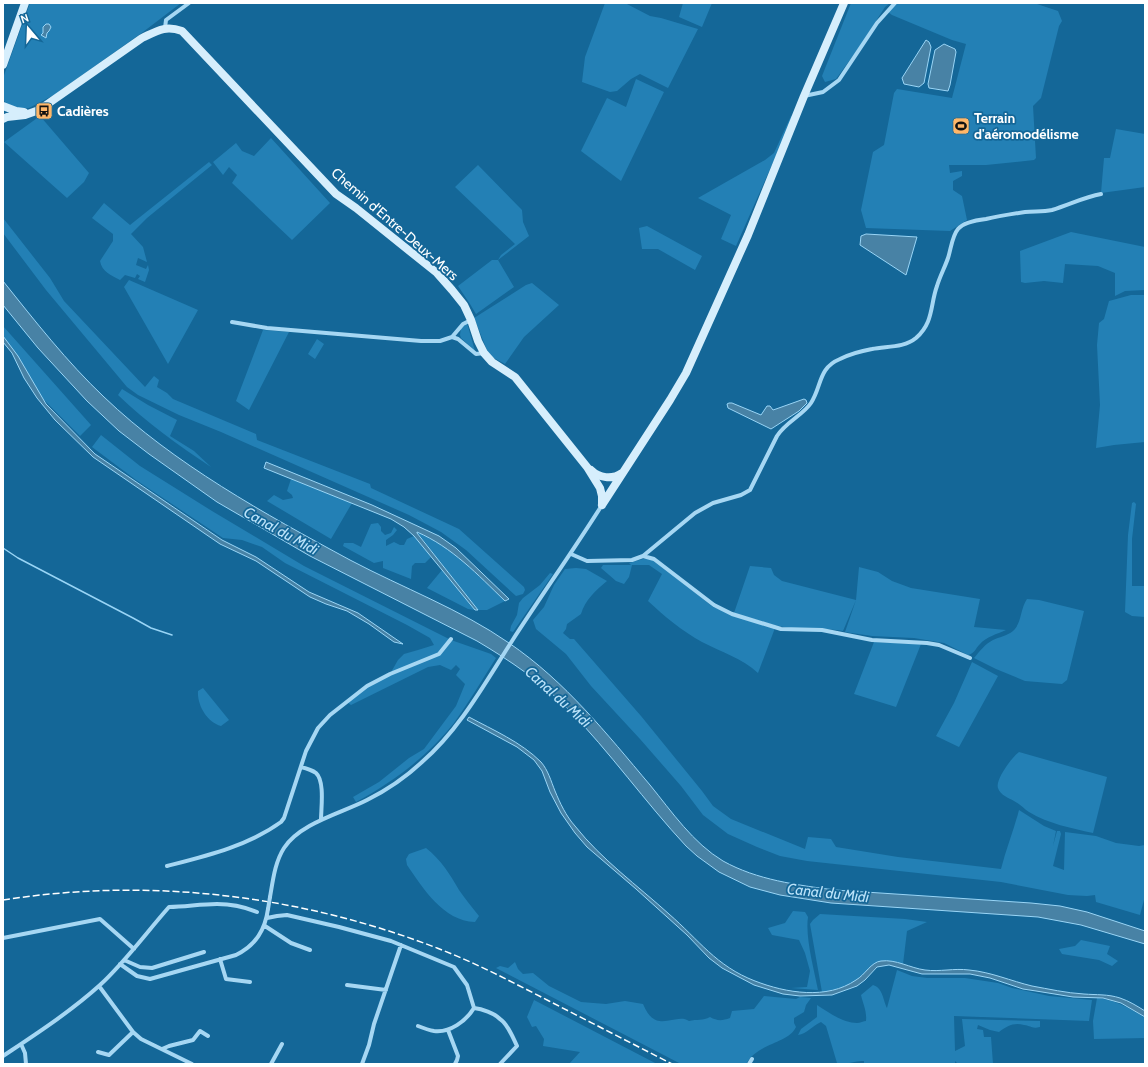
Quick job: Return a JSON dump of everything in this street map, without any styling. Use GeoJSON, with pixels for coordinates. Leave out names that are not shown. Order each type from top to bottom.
{"type":"FeatureCollection","features":[{"type":"Feature","properties":{"kind":"street"},"geometry":{"type":"LineString","coordinates":[[3,65],[25,3]]}},
{"type":"Feature","properties":{"kind":"street"},"geometry":{"type":"LineString","coordinates":[[38,110],[26,112],[16,111],[3,106],[3,117],[25,115],[38,110],[142,38],[156,31],[165,29],[166,20],[188,3]]}},
{"type":"Feature","properties":{"kind":"street"},"geometry":{"type":"LineString","coordinates":[[120,964],[137,976],[150,979],[236,955],[248,948],[258,938],[265,926],[278,862],[284,848],[292,839],[306,828],[368,799],[400,779],[421,763],[444,740],[571,554],[686,373],[748,235],[804,96],[844,3]]}},
{"type":"Feature","properties":{"kind":"street"},"geometry":{"type":"LineString","coordinates":[[804,96],[823,92],[839,80],[877,23],[895,3]]}},
{"type":"Feature","properties":{"kind":"street","name":"Chemin d'Entre-Deux-Mers"},"geometry":{"type":"LineString","coordinates":[[165,29],[173,28],[182,31],[190,38],[336,194],[356,208],[437,274],[464,305],[472,320],[478,341],[484,353],[492,362],[515,377],[587,468],[600,488],[602,505]]}},
{"type":"Feature","properties":{"kind":"street"},"geometry":{"type":"LineString","coordinates":[[571,554],[587,562],[632,560],[643,556],[695,513],[713,503],[740,495],[750,490],[776,436],[781,429],[811,403],[823,374],[828,366],[840,359],[858,352],[903,345],[915,338],[929,320],[932,313],[935,291],[948,258],[955,233],[959,228],[967,224],[987,219],[1024,212],[1050,210],[1101,194]]}},
{"type":"Feature","properties":{"kind":"street"},"geometry":{"type":"LineString","coordinates":[[232,322],[267,328],[421,341],[440,341],[452,337],[463,324],[472,320]]}},
{"type":"Feature","properties":{"kind":"street"},"geometry":{"type":"LineString","coordinates":[[452,337],[458,339],[476,354],[484,353]]}},
{"type":"Feature","properties":{"kind":"street","name":"Chemin d'Entre-Deux-Mers"},"geometry":{"type":"LineString","coordinates":[[587,468],[609,480],[613,488],[607,489],[594,479]]}},
{"type":"Feature","properties":{"kind":"street"},"geometry":{"type":"LineString","coordinates":[[603,477],[618,476],[622,473]]}},
{"type":"Feature","properties":{"kind":"street"},"geometry":{"type":"LineString","coordinates":[[643,556],[654,558],[714,605],[739,616],[785,629],[822,630],[872,640],[939,645],[970,658]]}},
{"type":"Feature","properties":{"kind":"street"},"geometry":{"type":"LineString","coordinates":[[167,866],[228,848],[249,840],[281,822],[284,818],[306,751],[318,728],[335,710],[367,686],[390,674],[439,654],[451,639]]}},
{"type":"Feature","properties":{"kind":"street"},"geometry":{"type":"LineString","coordinates":[[301,767],[316,774],[319,779],[322,801],[321,820]]}},
{"type":"Feature","properties":{"kind":"street"},"geometry":{"type":"LineString","coordinates":[[3,1056],[61,1016],[99,986],[124,960],[169,907],[218,904],[246,908],[257,912]]}},
{"type":"Feature","properties":{"kind":"street"},"geometry":{"type":"LineString","coordinates":[[267,918],[281,915],[294,917],[369,934],[401,945],[454,968],[467,985],[474,1008]]}},
{"type":"Feature","properties":{"kind":"street"},"geometry":{"type":"LineString","coordinates":[[3,938],[100,919],[134,948]]}},
{"type":"Feature","properties":{"kind":"street"},"geometry":{"type":"LineString","coordinates":[[265,926],[291,943],[310,950]]}},
{"type":"Feature","properties":{"kind":"street"},"geometry":{"type":"LineString","coordinates":[[362,1064],[401,945]]}},
{"type":"Feature","properties":{"kind":"street"},"geometry":{"type":"LineString","coordinates":[[124,960],[140,967],[152,968],[204,952]]}},
{"type":"Feature","properties":{"kind":"street"},"geometry":{"type":"LineString","coordinates":[[220,960],[226,979],[250,982]]}},
{"type":"Feature","properties":{"kind":"street"},"geometry":{"type":"LineString","coordinates":[[348,984],[386,990]]}},
{"type":"Feature","properties":{"kind":"street"},"geometry":{"type":"LineString","coordinates":[[99,986],[133,1032],[141,1039],[192,1064]]}},
{"type":"Feature","properties":{"kind":"street"},"geometry":{"type":"LineString","coordinates":[[418,1026],[432,1031],[448,1030],[462,1021],[474,1008]]}},
{"type":"Feature","properties":{"kind":"street"},"geometry":{"type":"LineString","coordinates":[[474,1008],[480,1009],[501,1019],[514,1039],[517,1046],[500,1064]]}},
{"type":"Feature","properties":{"kind":"street"},"geometry":{"type":"LineString","coordinates":[[448,1030],[458,1056],[455,1064]]}},
{"type":"Feature","properties":{"kind":"street"},"geometry":{"type":"LineString","coordinates":[[162,1049],[193,1040],[200,1031],[208,1036]]}},
{"type":"Feature","properties":{"kind":"street"},"geometry":{"type":"LineString","coordinates":[[98,1052],[109,1055],[133,1032]]}},
{"type":"Feature","properties":{"kind":"street"},"geometry":{"type":"LineString","coordinates":[[21,1044],[25,1053],[26,1064]]}},
{"type":"Feature","properties":{"kind":"street"},"geometry":{"type":"LineString","coordinates":[[271,1064],[282,1044]]}},
{"type":"Feature","properties":{"kind":"street"},"geometry":{"type":"LineString","coordinates":[[749,1064],[752,1059]]}},
{"type":"Feature","properties":{"kind":"shaded area"},"geometry":{"type":"Polygon","coordinates":[[[30,3],[181,3],[54,95],[29,108],[17,109],[7,105],[3,99],[3,78],[30,3]]]}},
{"type":"Feature","properties":{"kind":"shaded area"},"geometry":{"type":"Polygon","coordinates":[[[605,3],[625,3],[650,16],[698,29],[668,88],[640,74],[631,79],[617,91],[610,92],[582,82],[585,57],[605,3]]]}},
{"type":"Feature","properties":{"kind":"shaded area"},"geometry":{"type":"Polygon","coordinates":[[[683,3],[712,3],[702,27],[679,17],[683,3]]]}},
{"type":"Feature","properties":{"kind":"shaded area"},"geometry":{"type":"Polygon","coordinates":[[[851,3],[890,3],[885,7],[860,46],[836,79],[825,82],[822,76],[851,3]]]}},
{"type":"Feature","properties":{"kind":"shaded area"},"geometry":{"type":"Polygon","coordinates":[[[897,3],[1034,3],[1058,11],[1062,21],[1059,26],[1041,98],[1033,106],[1036,158],[1034,160],[986,165],[949,165],[950,173],[962,171],[962,176],[953,181],[953,190],[962,196],[967,220],[950,231],[866,228],[861,210],[873,152],[884,145],[894,93],[897,89],[952,98],[966,44],[952,40],[892,15],[888,12],[897,3]]]}},
{"type":"Feature","properties":{"kind":"shaded area"},"geometry":{"type":"Polygon","coordinates":[[[636,79],[664,92],[621,181],[581,151],[607,98],[626,107],[636,79]]]}},
{"type":"Feature","properties":{"kind":"shaded area"},"geometry":{"type":"Polygon","coordinates":[[[794,115],[736,246],[721,239],[731,215],[698,198],[765,160],[774,153],[791,116],[794,115]]]}},
{"type":"Feature","properties":{"kind":"shaded area"},"geometry":{"type":"Polygon","coordinates":[[[40,116],[89,173],[84,182],[67,198],[4,142],[40,116]]]}},
{"type":"Feature","properties":{"kind":"shaded area"},"geometry":{"type":"Polygon","coordinates":[[[1116,129],[1145,134],[1145,187],[1101,193],[1104,158],[1110,158],[1116,129]]]}},
{"type":"Feature","properties":{"kind":"shaded area"},"geometry":{"type":"Polygon","coordinates":[[[271,138],[330,203],[292,240],[232,183],[237,175],[229,167],[223,175],[213,162],[236,143],[242,151],[254,156],[271,138]]]}},
{"type":"Feature","properties":{"kind":"shaded area"},"geometry":{"type":"Polygon","coordinates":[[[209,162],[212,165],[147,218],[131,234],[143,247],[147,262],[138,258],[136,265],[146,269],[148,265],[149,270],[145,282],[138,279],[140,276],[137,274],[135,278],[125,275],[120,280],[105,271],[100,261],[113,241],[113,234],[92,218],[104,203],[130,225],[209,162]]]}},
{"type":"Feature","properties":{"kind":"shaded area"},"geometry":{"type":"Polygon","coordinates":[[[478,165],[522,210],[523,222],[529,236],[498,260],[501,255],[515,244],[455,187],[478,165]]]}},
{"type":"Feature","properties":{"kind":"shaded area"},"geometry":{"type":"Polygon","coordinates":[[[3,218],[50,278],[64,301],[145,387],[154,376],[159,380],[157,387],[173,399],[256,434],[257,440],[370,484],[371,488],[459,529],[524,587],[525,590],[523,594],[516,596],[466,550],[441,532],[409,515],[179,415],[138,395],[127,387],[46,290],[3,233],[3,218]]]}},
{"type":"Feature","properties":{"kind":"shaded area"},"geometry":{"type":"Polygon","coordinates":[[[647,226],[702,256],[695,270],[658,249],[642,249],[639,228],[647,226]]]}},
{"type":"Feature","properties":{"kind":"shaded area"},"geometry":{"type":"Polygon","coordinates":[[[1071,232],[1145,247],[1145,290],[1125,291],[1115,296],[1115,273],[1098,266],[1065,264],[1063,283],[1044,281],[1021,282],[1020,251],[1071,232]]]}},
{"type":"Feature","properties":{"kind":"shaded area"},"geometry":{"type":"Polygon","coordinates":[[[492,260],[498,260],[514,287],[476,314],[458,286],[492,260]]]}},
{"type":"Feature","properties":{"kind":"shaded area"},"geometry":{"type":"Polygon","coordinates":[[[129,280],[198,310],[168,364],[124,287],[129,280]]]}},
{"type":"Feature","properties":{"kind":"shaded area"},"geometry":{"type":"Polygon","coordinates":[[[532,283],[559,305],[524,337],[505,364],[492,357],[487,350],[474,318],[526,285],[532,283]]]}},
{"type":"Feature","properties":{"kind":"shaded area"},"geometry":{"type":"Polygon","coordinates":[[[1131,295],[1145,295],[1145,442],[1096,448],[1100,405],[1097,345],[1099,323],[1104,319],[1109,301],[1131,295]]]}},
{"type":"Feature","properties":{"kind":"shaded area"},"geometry":{"type":"Polygon","coordinates":[[[467,323],[475,351],[461,338],[460,335],[461,328],[467,323]]]}},
{"type":"Feature","properties":{"kind":"shaded area"},"geometry":{"type":"Polygon","coordinates":[[[3,326],[91,425],[80,436],[42,398],[12,348],[3,336],[3,326]]]}},
{"type":"Feature","properties":{"kind":"shaded area"},"geometry":{"type":"Polygon","coordinates":[[[263,330],[289,332],[249,410],[236,401],[263,330]]]}},
{"type":"Feature","properties":{"kind":"shaded area"},"geometry":{"type":"Polygon","coordinates":[[[317,339],[324,344],[315,359],[308,354],[317,339]]]}},
{"type":"Feature","properties":{"kind":"shaded area"},"geometry":{"type":"Polygon","coordinates":[[[122,389],[177,420],[170,436],[194,451],[211,467],[140,415],[118,395],[122,389]]]}},
{"type":"Feature","properties":{"kind":"shaded area"},"geometry":{"type":"Polygon","coordinates":[[[101,435],[140,466],[304,566],[451,640],[491,654],[496,658],[460,715],[444,735],[421,757],[396,777],[356,802],[353,797],[379,782],[409,758],[424,749],[456,706],[465,684],[456,675],[460,669],[456,665],[451,670],[440,665],[428,667],[351,705],[347,702],[367,687],[390,674],[398,660],[404,654],[434,645],[430,638],[285,563],[262,547],[242,540],[223,538],[136,480],[92,447],[101,435]]]}},
{"type":"Feature","properties":{"kind":"shaded area"},"geometry":{"type":"Polygon","coordinates":[[[291,479],[352,503],[331,539],[267,501],[274,495],[283,500],[293,498],[287,491],[291,479]]]}},
{"type":"Feature","properties":{"kind":"shaded area"},"geometry":{"type":"Polygon","coordinates":[[[1134,502],[1136,504],[1132,539],[1132,586],[1145,586],[1145,617],[1132,616],[1125,612],[1128,535],[1132,503],[1134,502]]]}},
{"type":"Feature","properties":{"kind":"shaded area"},"geometry":{"type":"Polygon","coordinates":[[[378,523],[381,527],[381,531],[385,535],[391,533],[394,527],[397,530],[386,540],[386,546],[394,542],[404,545],[407,539],[414,536],[431,557],[425,563],[415,563],[412,566],[411,579],[383,568],[383,561],[374,563],[343,546],[344,543],[353,543],[361,547],[371,524],[378,523]]]}},
{"type":"Feature","properties":{"kind":"shaded area"},"geometry":{"type":"Polygon","coordinates":[[[418,531],[458,556],[505,601],[487,610],[478,610],[417,532],[418,531]]]}},
{"type":"Feature","properties":{"kind":"shaded area"},"geometry":{"type":"Polygon","coordinates":[[[643,559],[650,559],[658,563],[713,607],[775,628],[758,673],[738,659],[702,642],[687,633],[648,601],[662,574],[649,565],[632,565],[629,577],[624,584],[616,581],[601,568],[603,565],[631,565],[629,563],[643,559]]]}},
{"type":"Feature","properties":{"kind":"shaded area"},"geometry":{"type":"Polygon","coordinates":[[[750,566],[771,568],[774,575],[782,581],[856,600],[843,631],[784,627],[734,613],[750,566]]]}},
{"type":"Feature","properties":{"kind":"shaded area"},"geometry":{"type":"Polygon","coordinates":[[[859,567],[878,572],[892,581],[911,588],[980,599],[974,627],[1006,630],[985,639],[974,652],[968,655],[944,643],[914,638],[872,636],[845,632],[856,600],[859,567]]]}},
{"type":"Feature","properties":{"kind":"shaded area"},"geometry":{"type":"Polygon","coordinates":[[[565,569],[586,569],[607,581],[588,600],[581,614],[567,624],[563,633],[570,639],[574,639],[641,716],[713,806],[731,819],[805,849],[808,837],[831,839],[836,847],[898,857],[1001,869],[1019,810],[1044,826],[1056,831],[1053,846],[1057,831],[1060,831],[1061,834],[1053,866],[1064,870],[1065,832],[1096,836],[1116,843],[1139,846],[1145,845],[1145,896],[1140,915],[1096,902],[1095,895],[1068,895],[1001,882],[807,861],[780,856],[728,834],[703,815],[681,786],[591,686],[566,654],[536,629],[533,620],[544,607],[554,585],[565,569]]]}},
{"type":"Feature","properties":{"kind":"shaded area"},"geometry":{"type":"Polygon","coordinates":[[[442,570],[475,610],[468,609],[427,588],[442,570]]]}},
{"type":"Feature","properties":{"kind":"shaded area"},"geometry":{"type":"Polygon","coordinates":[[[550,573],[553,574],[513,632],[510,631],[517,615],[519,603],[540,585],[550,573]]]}},
{"type":"Feature","properties":{"kind":"shaded area"},"geometry":{"type":"Polygon","coordinates":[[[1027,599],[1039,600],[1084,611],[1067,680],[1062,684],[1025,681],[974,658],[990,642],[1008,634],[1016,628],[1027,599]]]}},
{"type":"Feature","properties":{"kind":"shaded area"},"geometry":{"type":"Polygon","coordinates":[[[874,642],[921,644],[896,707],[854,694],[874,642]]]}},
{"type":"Feature","properties":{"kind":"shaded area"},"geometry":{"type":"Polygon","coordinates":[[[972,662],[998,676],[959,747],[936,736],[954,703],[972,662]]]}},
{"type":"Feature","properties":{"kind":"shaded area"},"geometry":{"type":"Polygon","coordinates":[[[203,688],[229,720],[221,726],[211,721],[201,707],[198,691],[203,688]]]}},
{"type":"Feature","properties":{"kind":"shaded area"},"geometry":{"type":"Polygon","coordinates":[[[1019,752],[1107,777],[1093,833],[1044,820],[1029,812],[1001,793],[998,788],[998,784],[1001,774],[1008,763],[1019,752]]]}},
{"type":"Feature","properties":{"kind":"shaded area"},"geometry":{"type":"Polygon","coordinates":[[[426,848],[445,868],[461,893],[479,916],[475,922],[453,916],[444,910],[427,893],[407,865],[406,859],[409,854],[426,848]]]}},
{"type":"Feature","properties":{"kind":"shaded area"},"geometry":{"type":"Polygon","coordinates":[[[793,911],[805,912],[808,917],[807,925],[809,943],[818,990],[791,988],[807,987],[810,971],[805,953],[799,940],[772,935],[768,928],[785,923],[793,911]]]}},
{"type":"Feature","properties":{"kind":"shaded area"},"geometry":{"type":"Polygon","coordinates":[[[820,914],[905,919],[927,922],[907,931],[903,964],[888,961],[876,963],[860,978],[851,983],[837,989],[822,992],[810,924],[820,914]]]}},
{"type":"Feature","properties":{"kind":"shaded area"},"geometry":{"type":"Polygon","coordinates":[[[1081,940],[1110,946],[1107,954],[1118,961],[1112,966],[1099,960],[1062,954],[1059,949],[1075,946],[1081,940]]]}},
{"type":"Feature","properties":{"kind":"shaded area"},"geometry":{"type":"Polygon","coordinates":[[[515,962],[518,969],[523,974],[533,973],[549,986],[581,1002],[606,1004],[625,1001],[643,1004],[648,1014],[654,1019],[660,1021],[684,1019],[689,1021],[710,1017],[717,1020],[724,1020],[730,1018],[732,1011],[754,1009],[764,996],[796,999],[800,997],[811,998],[806,1005],[804,1012],[794,1018],[796,1027],[792,1033],[758,1051],[746,1064],[681,1064],[496,968],[500,966],[508,968],[515,962]]]}},
{"type":"Feature","properties":{"kind":"shaded area"},"geometry":{"type":"Polygon","coordinates":[[[897,970],[912,976],[927,978],[965,978],[998,983],[1012,988],[1049,996],[1092,1000],[1089,1021],[954,1016],[955,1051],[965,1046],[962,1019],[1040,1021],[1040,1027],[1037,1028],[1027,1025],[1014,1024],[999,1032],[978,1025],[977,1029],[983,1030],[984,1037],[991,1037],[993,1064],[958,1064],[955,1061],[955,1064],[864,1064],[864,1061],[861,1061],[840,1064],[837,1063],[826,1026],[821,1022],[804,1033],[798,1035],[801,1029],[817,1017],[817,1005],[836,1017],[852,1023],[866,1021],[861,995],[873,985],[881,991],[887,1008],[897,970]]]}},
{"type":"Feature","properties":{"kind":"shaded area"},"geometry":{"type":"Polygon","coordinates":[[[1097,998],[1122,1005],[1145,1018],[1145,1038],[1094,1039],[1093,1021],[1097,998]]]}},
{"type":"Feature","properties":{"kind":"shaded area"},"geometry":{"type":"Polygon","coordinates":[[[534,1000],[657,1064],[569,1064],[580,1052],[543,1046],[544,1039],[536,1026],[532,1027],[527,1017],[534,1000]]]}},
{"type":"Feature","properties":{"kind":"water"},"geometry":{"type":"Polygon","coordinates":[[[46,24],[49,24],[51,27],[46,38],[41,35],[43,33],[43,27],[46,24]]]}},
{"type":"Feature","properties":{"kind":"water"},"geometry":{"type":"Polygon","coordinates":[[[926,40],[929,42],[931,47],[924,83],[919,87],[904,84],[902,78],[926,40]]]}},
{"type":"Feature","properties":{"kind":"water"},"geometry":{"type":"Polygon","coordinates":[[[944,44],[955,49],[956,52],[948,91],[929,88],[928,84],[935,50],[944,44]]]}},
{"type":"Feature","properties":{"kind":"water"},"geometry":{"type":"Polygon","coordinates":[[[866,234],[917,237],[906,275],[860,245],[861,236],[866,234]]]}},
{"type":"Feature","properties":{"kind":"water","name":"Canal du Midi"},"geometry":{"type":"Polygon","coordinates":[[[3,281],[52,341],[90,384],[131,421],[190,466],[286,525],[350,560],[451,609],[490,631],[530,658],[567,691],[584,709],[693,836],[712,854],[723,861],[750,873],[778,881],[835,890],[1060,906],[1087,912],[1145,931],[1145,944],[1081,925],[1038,917],[831,903],[780,895],[750,887],[719,872],[686,846],[583,725],[558,699],[525,672],[477,641],[310,556],[217,502],[119,431],[87,401],[38,348],[3,305],[3,281]]]}},
{"type":"Feature","properties":{"kind":"water"},"geometry":{"type":"Polygon","coordinates":[[[3,336],[18,356],[46,404],[95,454],[222,540],[256,557],[309,592],[358,613],[403,644],[394,642],[369,624],[347,611],[310,597],[256,561],[220,544],[93,457],[55,420],[37,398],[24,378],[12,353],[3,342],[3,336]]]}},
{"type":"Feature","properties":{"kind":"water"},"geometry":{"type":"Polygon","coordinates":[[[804,399],[807,403],[799,411],[771,429],[728,408],[727,404],[732,403],[761,415],[767,406],[770,406],[773,410],[804,399]]]}},
{"type":"Feature","properties":{"kind":"water"},"geometry":{"type":"Polygon","coordinates":[[[266,462],[372,505],[439,536],[456,548],[509,599],[505,601],[464,562],[442,545],[417,532],[478,610],[475,610],[414,536],[404,527],[391,519],[264,468],[266,462]]]}},
{"type":"Feature","properties":{"kind":"water"},"geometry":{"type":"Polygon","coordinates":[[[469,717],[516,742],[541,762],[566,814],[596,850],[669,914],[709,952],[729,968],[741,975],[780,989],[819,992],[845,986],[859,978],[877,962],[892,961],[925,970],[977,971],[1051,990],[1116,997],[1130,1002],[1145,1011],[1145,1017],[1121,1003],[1103,998],[1073,997],[1023,989],[990,978],[970,974],[922,974],[889,965],[877,967],[857,986],[832,995],[800,996],[783,994],[754,985],[722,968],[709,958],[687,935],[587,847],[561,813],[550,792],[542,771],[534,760],[517,747],[467,720],[469,717]]]}},
{"type":"Feature","properties":{"kind":"waterway"},"geometry":{"type":"LineString","coordinates":[[3,548],[18,558],[151,628],[172,635]]}},
{"type":"Feature","properties":{"kind":"railway"},"geometry":{"type":"LineString","coordinates":[[3,900],[58,893],[113,890],[168,891],[278,903],[332,915],[385,930],[466,960],[672,1064]]}},
{"type":"Feature","properties":{"kind":"place","name":"Cadières"},"geometry":{"type":"Point","coordinates":[44,111]}},
{"type":"Feature","properties":{"kind":"place","name":"Terrain d'aéromodélisme"},"geometry":{"type":"Point","coordinates":[961,126]}}]}
